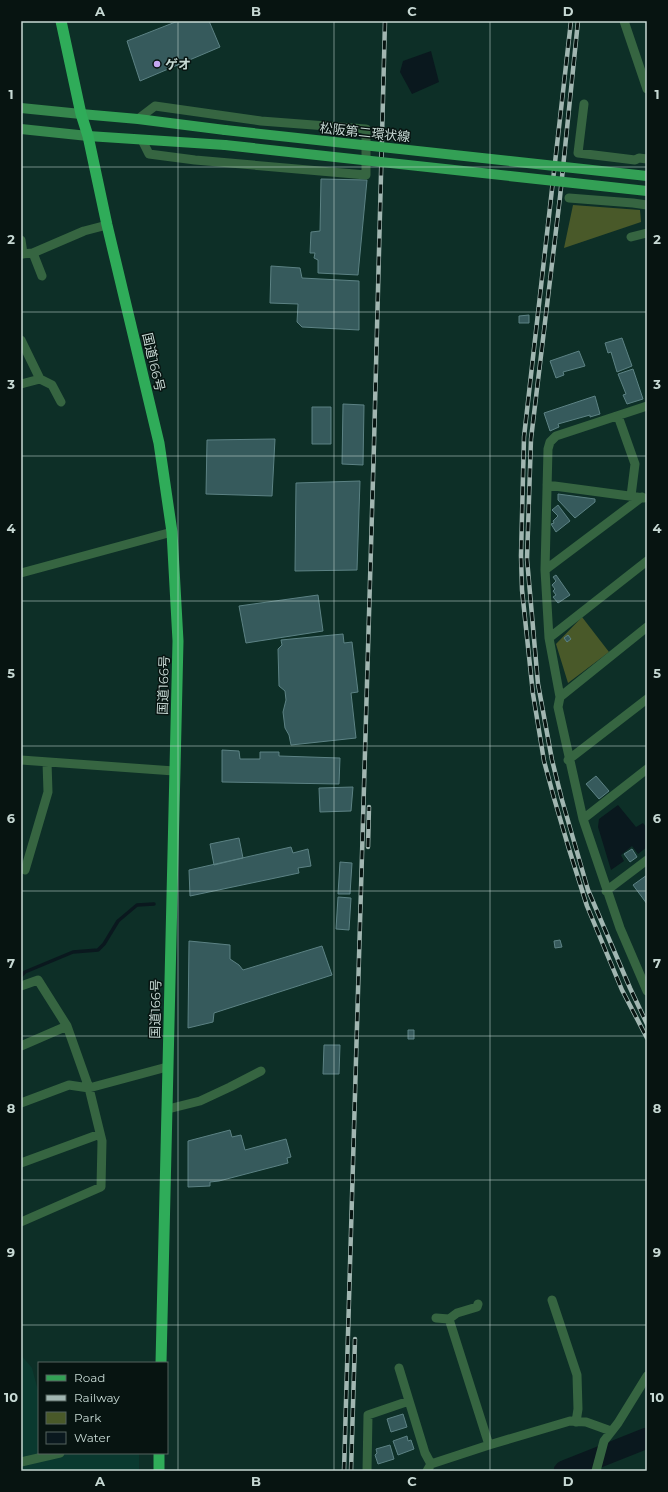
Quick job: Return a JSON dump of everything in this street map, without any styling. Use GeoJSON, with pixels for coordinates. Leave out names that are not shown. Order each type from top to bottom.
{"type":"FeatureCollection","features":[{"type":"Feature","properties":{"kind":"highway","name":"国道166号"},"geometry":{"type":"LineString","coordinates":[[61,21],[81,114],[88,136],[107,225],[159,443],[172,532],[178,640],[167,1067],[168,1109],[160,1362]]}},
{"type":"Feature","properties":{"kind":"highway"},"geometry":{"type":"LineString","coordinates":[[159,1454],[159,1471]]}},
{"type":"Feature","properties":{"kind":"main road"},"geometry":{"type":"LineString","coordinates":[[21,108],[81,114]]}},
{"type":"Feature","properties":{"kind":"main road","name":"松阪第二環状線"},"geometry":{"type":"LineString","coordinates":[[81,114],[138,119],[225,130],[647,176]]}},
{"type":"Feature","properties":{"kind":"main road"},"geometry":{"type":"LineString","coordinates":[[21,129],[88,136],[225,145],[647,191]]}},
{"type":"Feature","properties":{"kind":"street"},"geometry":{"type":"LineString","coordinates":[[624,21],[647,89]]}},
{"type":"Feature","properties":{"kind":"street"},"geometry":{"type":"LineString","coordinates":[[584,104],[578,153],[636,160],[639,158],[647,159]]}},
{"type":"Feature","properties":{"kind":"street"},"geometry":{"type":"LineString","coordinates":[[138,119],[155,106],[261,121],[366,129],[366,175],[194,160],[149,154],[142,140]]}},
{"type":"Feature","properties":{"kind":"street"},"geometry":{"type":"LineString","coordinates":[[569,198],[633,203],[646,207]]}},
{"type":"Feature","properties":{"kind":"street"},"geometry":{"type":"LineString","coordinates":[[21,240],[22,254],[33,253],[84,231],[107,225]]}},
{"type":"Feature","properties":{"kind":"street"},"geometry":{"type":"LineString","coordinates":[[631,237],[647,233]]}},
{"type":"Feature","properties":{"kind":"street"},"geometry":{"type":"LineString","coordinates":[[33,253],[42,276]]}},
{"type":"Feature","properties":{"kind":"street"},"geometry":{"type":"LineString","coordinates":[[21,340],[40,379],[52,385],[61,402]]}},
{"type":"Feature","properties":{"kind":"street"},"geometry":{"type":"LineString","coordinates":[[21,384],[40,379]]}},
{"type":"Feature","properties":{"kind":"street"},"geometry":{"type":"LineString","coordinates":[[647,406],[556,436],[550,442],[548,449],[546,485],[545,570],[549,638],[560,697],[558,707],[568,760],[583,819],[606,891],[647,991]]}},
{"type":"Feature","properties":{"kind":"street"},"geometry":{"type":"LineString","coordinates":[[618,416],[635,464],[631,496]]}},
{"type":"Feature","properties":{"kind":"street"},"geometry":{"type":"LineString","coordinates":[[546,485],[645,498]]}},
{"type":"Feature","properties":{"kind":"street"},"geometry":{"type":"LineString","coordinates":[[545,570],[645,498]]}},
{"type":"Feature","properties":{"kind":"street"},"geometry":{"type":"LineString","coordinates":[[21,573],[172,532]]}},
{"type":"Feature","properties":{"kind":"street"},"geometry":{"type":"LineString","coordinates":[[549,638],[647,561]]}},
{"type":"Feature","properties":{"kind":"street"},"geometry":{"type":"LineString","coordinates":[[560,697],[647,627]]}},
{"type":"Feature","properties":{"kind":"street"},"geometry":{"type":"LineString","coordinates":[[568,760],[647,699]]}},
{"type":"Feature","properties":{"kind":"street"},"geometry":{"type":"LineString","coordinates":[[21,760],[174,771]]}},
{"type":"Feature","properties":{"kind":"street"},"geometry":{"type":"LineString","coordinates":[[25,870],[48,792],[47,762]]}},
{"type":"Feature","properties":{"kind":"street"},"geometry":{"type":"LineString","coordinates":[[583,819],[647,769]]}},
{"type":"Feature","properties":{"kind":"street"},"geometry":{"type":"LineString","coordinates":[[606,891],[647,860]]}},
{"type":"Feature","properties":{"kind":"street"},"geometry":{"type":"LineString","coordinates":[[21,986],[38,980],[68,1026],[89,1088],[102,1141],[101,1187],[21,1222]]}},
{"type":"Feature","properties":{"kind":"street"},"geometry":{"type":"LineString","coordinates":[[21,1046],[68,1026]]}},
{"type":"Feature","properties":{"kind":"street"},"geometry":{"type":"LineString","coordinates":[[21,1103],[70,1085],[89,1088],[167,1067]]}},
{"type":"Feature","properties":{"kind":"street"},"geometry":{"type":"LineString","coordinates":[[168,1109],[200,1101],[230,1088],[261,1071]]}},
{"type":"Feature","properties":{"kind":"street"},"geometry":{"type":"LineString","coordinates":[[21,1163],[100,1134]]}},
{"type":"Feature","properties":{"kind":"street"},"geometry":{"type":"LineString","coordinates":[[552,1300],[577,1375],[578,1409],[576,1422]]}},
{"type":"Feature","properties":{"kind":"street"},"geometry":{"type":"LineString","coordinates":[[436,1318],[449,1319],[457,1313],[477,1307],[478,1304]]}},
{"type":"Feature","properties":{"kind":"street"},"geometry":{"type":"LineString","coordinates":[[449,1319],[490,1445]]}},
{"type":"Feature","properties":{"kind":"street"},"geometry":{"type":"LineString","coordinates":[[399,1368],[429,1468],[490,1445],[570,1421],[586,1422],[611,1431]]}},
{"type":"Feature","properties":{"kind":"street"},"geometry":{"type":"LineString","coordinates":[[596,1470],[603,1446],[611,1431],[647,1376]]}},
{"type":"Feature","properties":{"kind":"street"},"geometry":{"type":"LineString","coordinates":[[367,1471],[368,1415],[409,1401]]}},
{"type":"Feature","properties":{"kind":"street"},"geometry":{"type":"LineString","coordinates":[[21,1462],[56,1454]]}},
{"type":"Feature","properties":{"kind":"shaded area"},"geometry":{"type":"Polygon","coordinates":[[[21,1355],[32,1368],[38,1390],[38,1454],[139,1454],[139,1471],[21,1471],[21,1355]]]}},
{"type":"Feature","properties":{"kind":"green space"},"geometry":{"type":"Polygon","coordinates":[[[573,205],[640,210],[641,222],[564,248],[573,205]]]}},
{"type":"Feature","properties":{"kind":"green space"},"geometry":{"type":"Polygon","coordinates":[[[582,617],[609,652],[568,683],[556,644],[582,617]]]}},
{"type":"Feature","properties":{"kind":"water"},"geometry":{"type":"Polygon","coordinates":[[[431,51],[439,82],[412,94],[400,72],[403,61],[431,51]]]}},
{"type":"Feature","properties":{"kind":"water"},"geometry":{"type":"Polygon","coordinates":[[[618,805],[636,827],[643,823],[647,828],[647,847],[638,854],[632,846],[621,855],[624,861],[611,870],[598,827],[599,819],[618,805]]]}},
{"type":"Feature","properties":{"kind":"building","name":"ゲオ"},"geometry":{"type":"Polygon","coordinates":[[[178,21],[209,21],[220,47],[140,81],[127,41],[178,21]]]}},
{"type":"Feature","properties":{"kind":"building"},"geometry":{"type":"Polygon","coordinates":[[[321,179],[367,180],[358,275],[318,273],[318,260],[314,258],[315,253],[310,253],[311,232],[320,231],[321,179]]]}},
{"type":"Feature","properties":{"kind":"building"},"geometry":{"type":"Polygon","coordinates":[[[271,266],[300,268],[302,278],[359,281],[359,330],[302,327],[297,322],[298,304],[270,303],[271,266]]]}},
{"type":"Feature","properties":{"kind":"building"},"geometry":{"type":"Polygon","coordinates":[[[529,315],[529,323],[519,323],[519,316],[529,315]]]}},
{"type":"Feature","properties":{"kind":"building"},"geometry":{"type":"Polygon","coordinates":[[[622,338],[632,366],[617,372],[611,352],[608,353],[605,343],[622,338]]]}},
{"type":"Feature","properties":{"kind":"building"},"geometry":{"type":"Polygon","coordinates":[[[579,351],[585,366],[563,372],[564,375],[556,378],[550,361],[579,351]]]}},
{"type":"Feature","properties":{"kind":"building"},"geometry":{"type":"Polygon","coordinates":[[[633,369],[643,399],[627,404],[623,395],[626,394],[618,374],[633,369]]]}},
{"type":"Feature","properties":{"kind":"building"},"geometry":{"type":"Polygon","coordinates":[[[595,396],[600,414],[590,417],[590,415],[558,424],[559,427],[550,431],[544,413],[595,396]]]}},
{"type":"Feature","properties":{"kind":"building"},"geometry":{"type":"Polygon","coordinates":[[[343,404],[364,405],[363,465],[342,464],[343,404]]]}},
{"type":"Feature","properties":{"kind":"building"},"geometry":{"type":"Polygon","coordinates":[[[312,407],[331,407],[331,444],[312,444],[312,407]]]}},
{"type":"Feature","properties":{"kind":"building"},"geometry":{"type":"Polygon","coordinates":[[[275,439],[272,496],[206,494],[207,440],[275,439]]]}},
{"type":"Feature","properties":{"kind":"building"},"geometry":{"type":"Polygon","coordinates":[[[360,481],[357,570],[295,571],[296,483],[360,481]]]}},
{"type":"Feature","properties":{"kind":"building"},"geometry":{"type":"Polygon","coordinates":[[[558,494],[595,499],[595,502],[575,518],[558,500],[558,494]]]}},
{"type":"Feature","properties":{"kind":"building"},"geometry":{"type":"Polygon","coordinates":[[[558,505],[570,521],[556,532],[551,524],[554,523],[553,521],[558,516],[552,510],[558,505]]]}},
{"type":"Feature","properties":{"kind":"building"},"geometry":{"type":"Polygon","coordinates":[[[556,575],[570,595],[558,603],[553,597],[556,595],[553,591],[555,589],[552,585],[556,581],[553,577],[556,575]]]}},
{"type":"Feature","properties":{"kind":"building"},"geometry":{"type":"Polygon","coordinates":[[[318,595],[323,631],[246,643],[239,606],[318,595]]]}},
{"type":"Feature","properties":{"kind":"building"},"geometry":{"type":"Polygon","coordinates":[[[343,634],[344,643],[352,642],[358,692],[351,693],[356,738],[291,745],[289,735],[285,728],[283,712],[286,700],[285,691],[279,686],[278,649],[282,645],[281,640],[343,634]]]}},
{"type":"Feature","properties":{"kind":"building"},"geometry":{"type":"Polygon","coordinates":[[[568,635],[571,639],[567,642],[564,638],[568,635]]]}},
{"type":"Feature","properties":{"kind":"building"},"geometry":{"type":"Polygon","coordinates":[[[222,750],[239,751],[240,759],[260,759],[260,752],[279,752],[279,756],[340,758],[339,784],[222,782],[222,750]]]}},
{"type":"Feature","properties":{"kind":"building"},"geometry":{"type":"Polygon","coordinates":[[[596,776],[609,791],[599,799],[586,784],[596,776]]]}},
{"type":"Feature","properties":{"kind":"building"},"geometry":{"type":"Polygon","coordinates":[[[353,787],[351,811],[320,812],[319,788],[353,787]]]}},
{"type":"Feature","properties":{"kind":"building"},"geometry":{"type":"Polygon","coordinates":[[[239,838],[243,858],[214,865],[210,844],[239,838]]]}},
{"type":"Feature","properties":{"kind":"building"},"geometry":{"type":"Polygon","coordinates":[[[291,847],[293,853],[308,849],[311,866],[298,868],[299,873],[190,896],[189,870],[291,847]]]}},
{"type":"Feature","properties":{"kind":"building"},"geometry":{"type":"Polygon","coordinates":[[[632,849],[637,857],[630,862],[624,854],[632,849]]]}},
{"type":"Feature","properties":{"kind":"building"},"geometry":{"type":"Polygon","coordinates":[[[340,862],[352,863],[350,894],[338,894],[340,862]]]}},
{"type":"Feature","properties":{"kind":"building"},"geometry":{"type":"Polygon","coordinates":[[[647,875],[647,904],[633,885],[647,875]]]}},
{"type":"Feature","properties":{"kind":"building"},"geometry":{"type":"Polygon","coordinates":[[[338,897],[351,898],[349,930],[336,929],[338,897]]]}},
{"type":"Feature","properties":{"kind":"building"},"geometry":{"type":"Polygon","coordinates":[[[560,940],[562,947],[555,948],[554,941],[560,940]]]}},
{"type":"Feature","properties":{"kind":"building"},"geometry":{"type":"Polygon","coordinates":[[[189,941],[230,945],[230,959],[239,965],[243,970],[322,946],[332,975],[214,1013],[213,1022],[188,1028],[189,941]]]}},
{"type":"Feature","properties":{"kind":"building"},"geometry":{"type":"Polygon","coordinates":[[[408,1030],[414,1030],[414,1039],[408,1039],[408,1030]]]}},
{"type":"Feature","properties":{"kind":"building"},"geometry":{"type":"Polygon","coordinates":[[[324,1045],[340,1045],[339,1074],[323,1074],[324,1045]]]}},
{"type":"Feature","properties":{"kind":"building"},"geometry":{"type":"Polygon","coordinates":[[[230,1130],[232,1137],[241,1135],[245,1150],[286,1139],[291,1157],[287,1158],[288,1163],[210,1182],[210,1186],[188,1187],[188,1141],[230,1130]]]}},
{"type":"Feature","properties":{"kind":"building"},"geometry":{"type":"Polygon","coordinates":[[[403,1414],[407,1427],[391,1432],[387,1419],[403,1414]]]}},
{"type":"Feature","properties":{"kind":"building"},"geometry":{"type":"Polygon","coordinates":[[[407,1436],[408,1441],[411,1440],[414,1449],[398,1455],[393,1441],[407,1436]]]}},
{"type":"Feature","properties":{"kind":"building"},"geometry":{"type":"Polygon","coordinates":[[[390,1445],[394,1459],[378,1464],[375,1455],[377,1453],[376,1449],[390,1445]]]}},
{"type":"Feature","properties":{"kind":"waterway"},"geometry":{"type":"LineString","coordinates":[[21,976],[25,972],[73,952],[98,950],[104,944],[118,921],[137,905],[154,904]]}},
{"type":"Feature","properties":{"kind":"waterway"},"geometry":{"type":"LineString","coordinates":[[564,1471],[647,1438]]}},
{"type":"Feature","properties":{"kind":"railway"},"geometry":{"type":"LineString","coordinates":[[344,1471],[385,21]]}},
{"type":"Feature","properties":{"kind":"railway"},"geometry":{"type":"LineString","coordinates":[[571,21],[524,437],[521,556],[522,590],[533,694],[544,761],[554,798],[587,906],[622,990],[647,1038]]}},
{"type":"Feature","properties":{"kind":"railway"},"geometry":{"type":"LineString","coordinates":[[578,21],[560,197],[531,439],[527,559],[538,684],[552,760],[562,800],[588,890],[647,1024]]}},
{"type":"Feature","properties":{"kind":"railway"},"geometry":{"type":"LineString","coordinates":[[368,847],[369,807]]}},
{"type":"Feature","properties":{"kind":"railway"},"geometry":{"type":"LineString","coordinates":[[351,1471],[355,1339]]}},
{"type":"Feature","properties":{"kind":"place","name":"ゲオ"},"geometry":{"type":"Point","coordinates":[157,64]}}]}
